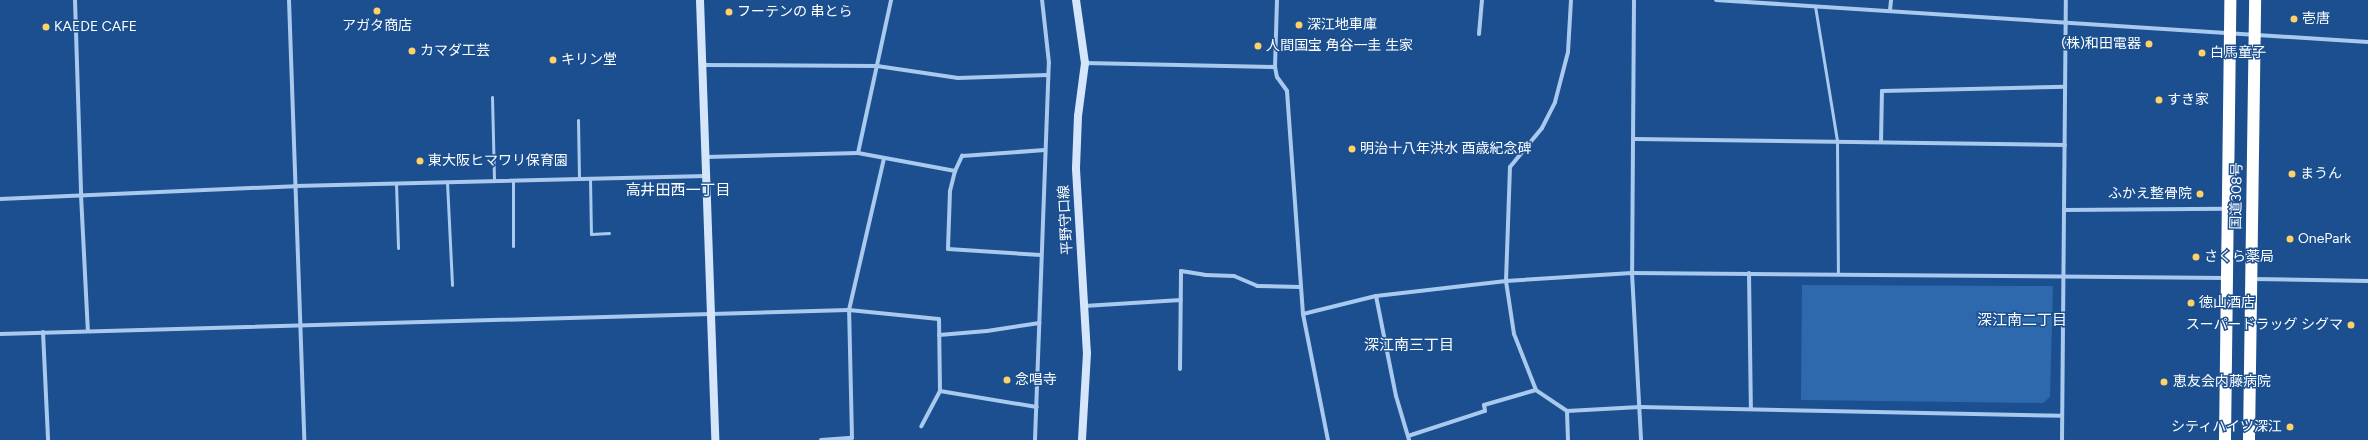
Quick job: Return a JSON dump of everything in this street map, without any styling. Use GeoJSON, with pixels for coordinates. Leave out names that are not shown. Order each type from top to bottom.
{"type":"FeatureCollection","features":[{"type":"Feature","properties":{"kind":"highway","name":"国道308号"},"geometry":{"type":"LineString","coordinates":[[2225,440],[2230,0]]}},
{"type":"Feature","properties":{"kind":"highway","name":"国道308号"},"geometry":{"type":"LineString","coordinates":[[2249,440],[2255,0]]}},
{"type":"Feature","properties":{"kind":"street"},"geometry":{"type":"LineString","coordinates":[[75,0],[81,195],[88,331]]}},
{"type":"Feature","properties":{"kind":"street"},"geometry":{"type":"LineString","coordinates":[[288,0],[295,186],[298,324],[304,440]]}},
{"type":"Feature","properties":{"kind":"street"},"geometry":{"type":"LineString","coordinates":[[700,0],[715,440]]}},
{"type":"Feature","properties":{"kind":"street"},"geometry":{"type":"LineString","coordinates":[[858,153],[891,0]]}},
{"type":"Feature","properties":{"kind":"street"},"geometry":{"type":"LineString","coordinates":[[1035,440],[1048,75],[1042,0]]}},
{"type":"Feature","properties":{"kind":"street","name":"平野守口線"},"geometry":{"type":"LineString","coordinates":[[1076,0],[1085,64],[1078,116],[1076,169],[1087,389],[1082,440]]}},
{"type":"Feature","properties":{"kind":"street"},"geometry":{"type":"LineString","coordinates":[[1277,0],[1275,67],[1277,76],[1287,91],[1303,314],[1328,440]]}},
{"type":"Feature","properties":{"kind":"street"},"geometry":{"type":"LineString","coordinates":[[1479,34],[1482,0]]}},
{"type":"Feature","properties":{"kind":"street"},"geometry":{"type":"LineString","coordinates":[[1571,0],[1568,52],[1555,102],[1542,128],[1510,167],[1506,281],[1514,334],[1536,390],[1567,411],[1640,407],[2062,416]]}},
{"type":"Feature","properties":{"kind":"street"},"geometry":{"type":"LineString","coordinates":[[1634,0],[1635,139],[1632,273],[1641,440]]}},
{"type":"Feature","properties":{"kind":"street"},"geometry":{"type":"LineString","coordinates":[[1716,0],[2066,21],[2229,35],[2368,42]]}},
{"type":"Feature","properties":{"kind":"street"},"geometry":{"type":"LineString","coordinates":[[1815,0],[1815,6]]}},
{"type":"Feature","properties":{"kind":"street"},"geometry":{"type":"LineString","coordinates":[[1890,10],[1891,0]]}},
{"type":"Feature","properties":{"kind":"street"},"geometry":{"type":"LineString","coordinates":[[2062,440],[2066,0]]}},
{"type":"Feature","properties":{"kind":"street"},"geometry":{"type":"LineString","coordinates":[[1085,64],[1275,67]]}},
{"type":"Feature","properties":{"kind":"street"},"geometry":{"type":"LineString","coordinates":[[702,65],[877,66],[958,78],[1048,75]]}},
{"type":"Feature","properties":{"kind":"street"},"geometry":{"type":"LineString","coordinates":[[1881,142],[1882,91],[2065,87]]}},
{"type":"Feature","properties":{"kind":"street"},"geometry":{"type":"LineString","coordinates":[[1635,139],[2065,145]]}},
{"type":"Feature","properties":{"kind":"street"},"geometry":{"type":"LineString","coordinates":[[1041,255],[948,249],[950,191],[955,170],[962,156],[1045,150]]}},
{"type":"Feature","properties":{"kind":"street"},"geometry":{"type":"LineString","coordinates":[[706,157],[858,153],[955,170]]}},
{"type":"Feature","properties":{"kind":"street"},"geometry":{"type":"LineString","coordinates":[[821,440],[852,438],[849,310],[884,158]]}},
{"type":"Feature","properties":{"kind":"street"},"geometry":{"type":"LineString","coordinates":[[0,199],[295,186],[706,176]]}},
{"type":"Feature","properties":{"kind":"street"},"geometry":{"type":"LineString","coordinates":[[2064,210],[2227,209]]}},
{"type":"Feature","properties":{"kind":"street"},"geometry":{"type":"LineString","coordinates":[[1180,369],[1182,333],[1180,300],[1181,271],[1205,275],[1234,276],[1257,286],[1300,287]]}},
{"type":"Feature","properties":{"kind":"street"},"geometry":{"type":"LineString","coordinates":[[1303,314],[1376,296],[1506,281],[1632,273],[1838,273],[2063,278],[2226,278]]}},
{"type":"Feature","properties":{"kind":"street"},"geometry":{"type":"LineString","coordinates":[[1749,273],[1751,409]]}},
{"type":"Feature","properties":{"kind":"street"},"geometry":{"type":"LineString","coordinates":[[2251,278],[2368,281]]}},
{"type":"Feature","properties":{"kind":"street"},"geometry":{"type":"LineString","coordinates":[[1376,296],[1396,396],[1408,438],[1485,411],[1484,405],[1536,390]]}},
{"type":"Feature","properties":{"kind":"street"},"geometry":{"type":"LineString","coordinates":[[1083,306],[1180,300]]}},
{"type":"Feature","properties":{"kind":"street"},"geometry":{"type":"LineString","coordinates":[[0,334],[298,324],[711,315],[849,310],[939,319],[940,391],[921,426]]}},
{"type":"Feature","properties":{"kind":"street"},"geometry":{"type":"LineString","coordinates":[[939,335],[987,331],[1039,323]]}},
{"type":"Feature","properties":{"kind":"street"},"geometry":{"type":"LineString","coordinates":[[43,332],[48,440]]}},
{"type":"Feature","properties":{"kind":"street"},"geometry":{"type":"LineString","coordinates":[[940,391],[1037,408]]}},
{"type":"Feature","properties":{"kind":"street"},"geometry":{"type":"LineString","coordinates":[[1567,411],[1568,440]]}},
{"type":"Feature","properties":{"kind":"lane"},"geometry":{"type":"LineString","coordinates":[[1815,6],[1836,141],[1838,273]]}},
{"type":"Feature","properties":{"kind":"lane"},"geometry":{"type":"LineString","coordinates":[[492,97],[494,181]]}},
{"type":"Feature","properties":{"kind":"lane"},"geometry":{"type":"LineString","coordinates":[[578,120],[580,179]]}},
{"type":"Feature","properties":{"kind":"lane"},"geometry":{"type":"LineString","coordinates":[[590,178],[591,234],[609,233]]}},
{"type":"Feature","properties":{"kind":"lane"},"geometry":{"type":"LineString","coordinates":[[513,180],[513,246]]}},
{"type":"Feature","properties":{"kind":"lane"},"geometry":{"type":"LineString","coordinates":[[447,182],[452,285]]}},
{"type":"Feature","properties":{"kind":"lane"},"geometry":{"type":"LineString","coordinates":[[396,183],[398,248]]}},
{"type":"Feature","properties":{"kind":"shaded area"},"geometry":{"type":"Polygon","coordinates":[[[1802,285],[2053,286],[2050,397],[2043,403],[1801,400],[1802,285]]]}},
{"type":"Feature","properties":{"kind":"place","name":"アガタ商店"},"geometry":{"type":"Point","coordinates":[377,11]}},
{"type":"Feature","properties":{"kind":"place","name":"フーテンの 串とら"},"geometry":{"type":"Point","coordinates":[729,12]}},
{"type":"Feature","properties":{"kind":"place","name":"壱唐"},"geometry":{"type":"Point","coordinates":[2294,19]}},
{"type":"Feature","properties":{"kind":"place","name":"深江地車庫"},"geometry":{"type":"Point","coordinates":[1299,25]}},
{"type":"Feature","properties":{"kind":"place","name":"KAEDE CAFE"},"geometry":{"type":"Point","coordinates":[46,27]}},
{"type":"Feature","properties":{"kind":"place","name":"(株)和田電器"},"geometry":{"type":"Point","coordinates":[2149,44]}},
{"type":"Feature","properties":{"kind":"place","name":"人間国宝 角谷一圭 生家"},"geometry":{"type":"Point","coordinates":[1258,46]}},
{"type":"Feature","properties":{"kind":"place","name":"カマダ工芸"},"geometry":{"type":"Point","coordinates":[412,51]}},
{"type":"Feature","properties":{"kind":"place","name":"白馬童子"},"geometry":{"type":"Point","coordinates":[2202,53]}},
{"type":"Feature","properties":{"kind":"place","name":"キリン堂"},"geometry":{"type":"Point","coordinates":[553,60]}},
{"type":"Feature","properties":{"kind":"place","name":"すき家"},"geometry":{"type":"Point","coordinates":[2159,100]}},
{"type":"Feature","properties":{"kind":"place","name":"明治十八年洪水 酉歳紀念碑"},"geometry":{"type":"Point","coordinates":[1352,149]}},
{"type":"Feature","properties":{"kind":"place","name":"東大阪ヒマワリ保育園"},"geometry":{"type":"Point","coordinates":[420,161]}},
{"type":"Feature","properties":{"kind":"place","name":"まうん"},"geometry":{"type":"Point","coordinates":[2292,174]}},
{"type":"Feature","properties":{"kind":"place","name":"ふかえ整骨院"},"geometry":{"type":"Point","coordinates":[2200,194]}},
{"type":"Feature","properties":{"kind":"place","name":"OnePark"},"geometry":{"type":"Point","coordinates":[2290,239]}},
{"type":"Feature","properties":{"kind":"place","name":"さくら薬局"},"geometry":{"type":"Point","coordinates":[2196,257]}},
{"type":"Feature","properties":{"kind":"place","name":"徳山酒店"},"geometry":{"type":"Point","coordinates":[2191,303]}},
{"type":"Feature","properties":{"kind":"place","name":"スーパードラッグ シグマ"},"geometry":{"type":"Point","coordinates":[2351,325]}},
{"type":"Feature","properties":{"kind":"place","name":"念唱寺"},"geometry":{"type":"Point","coordinates":[1007,380]}},
{"type":"Feature","properties":{"kind":"place","name":"恵友会内藤病院"},"geometry":{"type":"Point","coordinates":[2164,382]}},
{"type":"Feature","properties":{"kind":"place","name":"シティハイツ深江"},"geometry":{"type":"Point","coordinates":[2290,427]}},
{"type":"Feature","properties":{"kind":"district","name":"高井田西一丁目"},"geometry":{"type":"Point","coordinates":[678,191]}},
{"type":"Feature","properties":{"kind":"district","name":"深江南二丁目"},"geometry":{"type":"Point","coordinates":[2022,321]}},
{"type":"Feature","properties":{"kind":"district","name":"深江南三丁目"},"geometry":{"type":"Point","coordinates":[1409,346]}}]}
